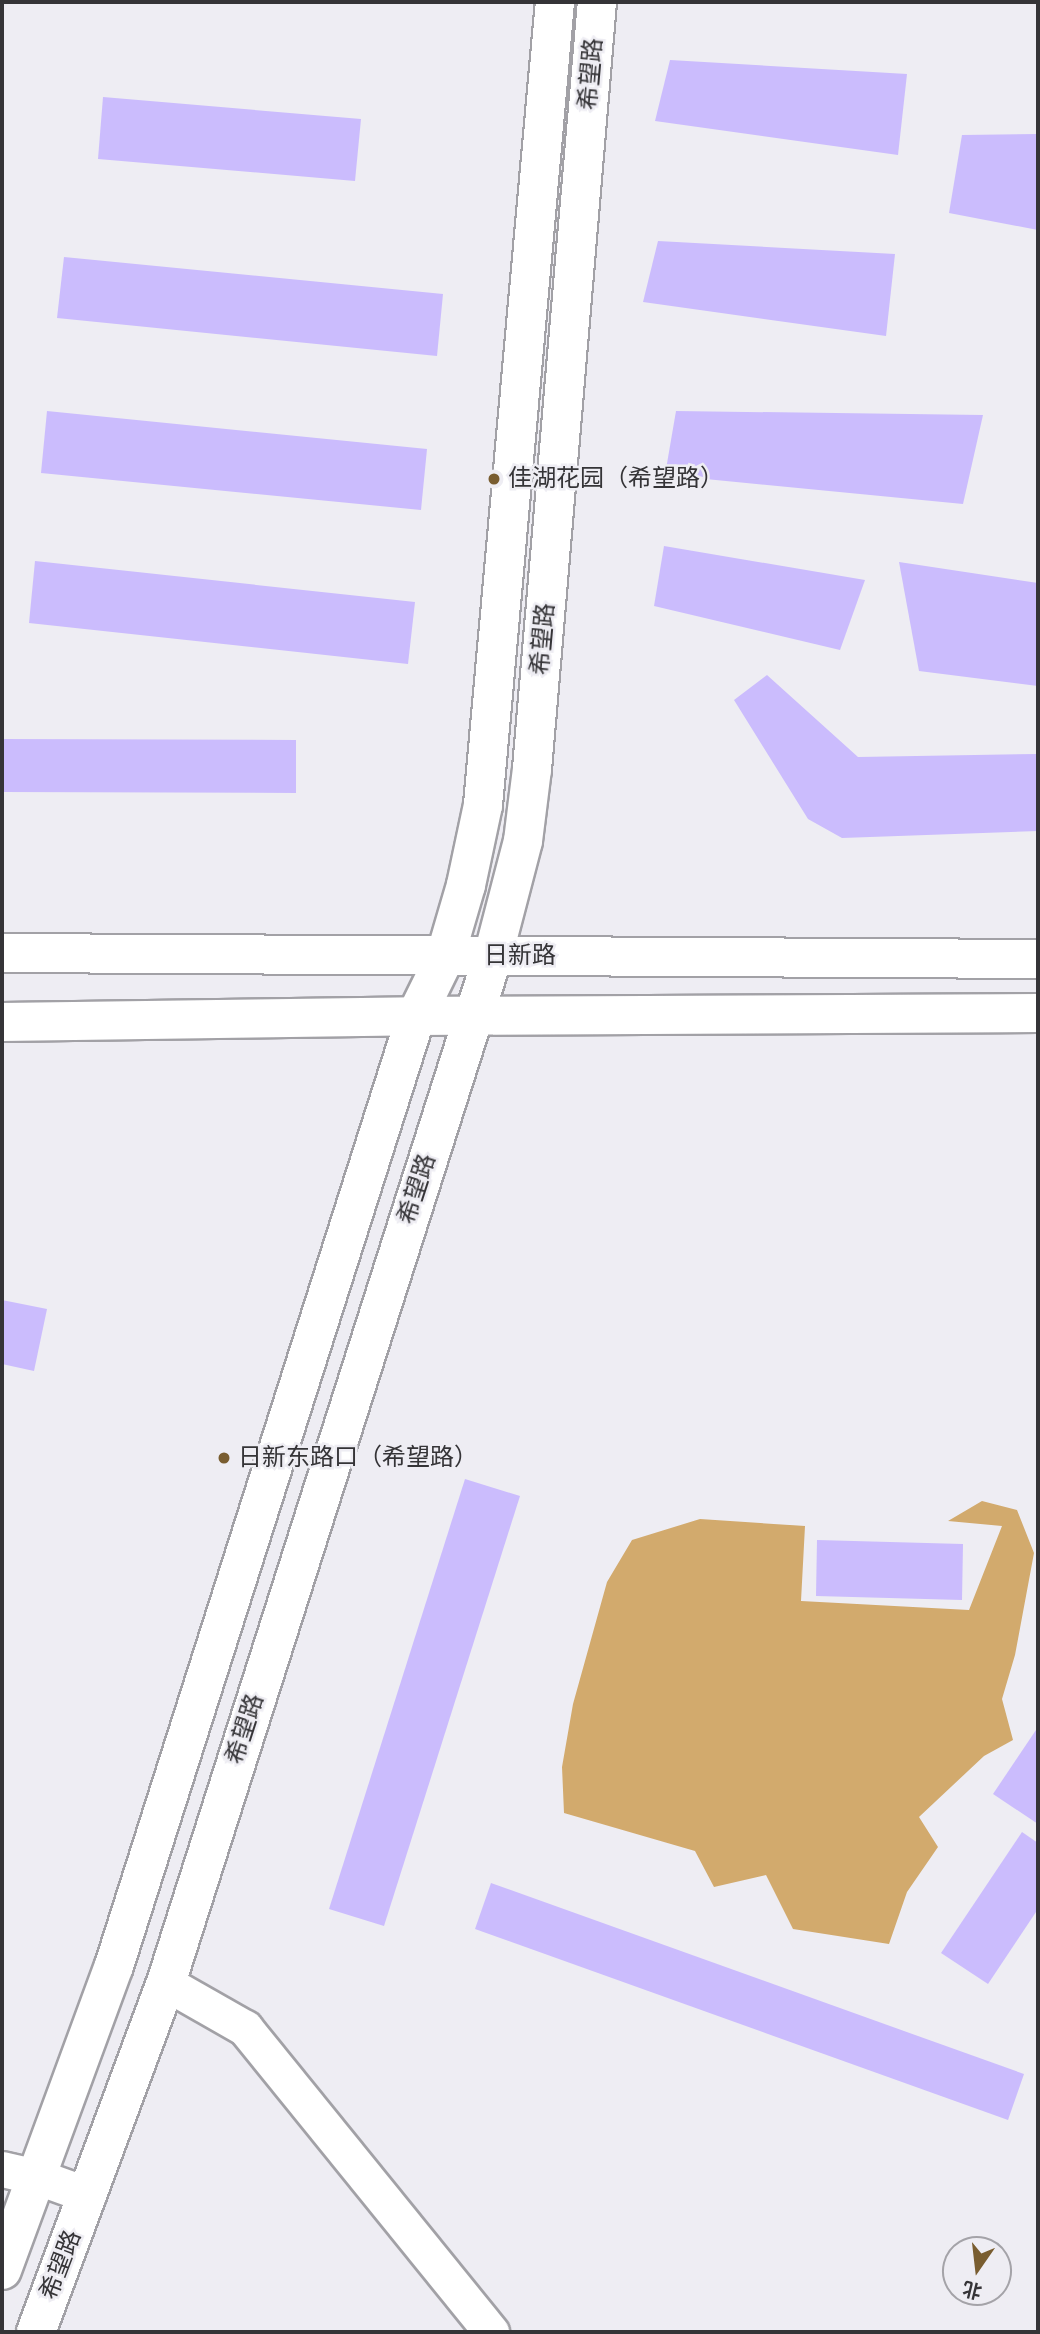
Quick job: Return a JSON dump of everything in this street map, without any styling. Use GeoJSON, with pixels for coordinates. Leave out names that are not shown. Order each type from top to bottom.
{"type":"FeatureCollection","features":[{"type":"Feature","properties":{"kind":"street","name":"希望路"},"geometry":{"type":"LineString","coordinates":[[2,2270],[20,2173],[114,1966],[416,1016],[445,957],[466,885],[483,806],[555,2]]}},
{"type":"Feature","properties":{"kind":"street","name":"希望路"},"geometry":{"type":"LineString","coordinates":[[36,2332],[166,1983],[472,1015],[493,956],[523,841],[532,769],[597,2]]}},
{"type":"Feature","properties":{"kind":"street"},"geometry":{"type":"LineString","coordinates":[[859,961],[1038,934]]}},
{"type":"Feature","properties":{"kind":"street","name":"日新路"},"geometry":{"type":"LineString","coordinates":[[2,953],[859,961],[1038,959]]}},
{"type":"Feature","properties":{"kind":"street"},"geometry":{"type":"LineString","coordinates":[[915,1013],[1038,1021]]}},
{"type":"Feature","properties":{"kind":"street"},"geometry":{"type":"LineString","coordinates":[[2,1022],[472,1015],[1038,1013]]}},
{"type":"Feature","properties":{"kind":"street"},"geometry":{"type":"LineString","coordinates":[[166,1983],[245,2028],[491,2332]]}},
{"type":"Feature","properties":{"kind":"street"},"geometry":{"type":"LineString","coordinates":[[20,2173],[88,2195]]}},
{"type":"Feature","properties":{"kind":"shaded area"},"geometry":{"type":"Polygon","coordinates":[[[982,1501],[1017,1510],[1034,1553],[1015,1655],[1002,1699],[1013,1740],[984,1756],[919,1817],[938,1847],[907,1892],[889,1944],[793,1929],[766,1875],[714,1887],[695,1851],[564,1813],[562,1767],[573,1704],[607,1582],[632,1540],[700,1519],[805,1526],[801,1601],[969,1610],[1002,1526],[948,1521],[982,1501]]]}},
{"type":"Feature","properties":{"kind":"building"},"geometry":{"type":"Polygon","coordinates":[[[670,60],[907,74],[898,155],[655,121],[670,60]]]}},
{"type":"Feature","properties":{"kind":"building"},"geometry":{"type":"Polygon","coordinates":[[[103,97],[361,119],[355,181],[98,159],[103,97]]]}},
{"type":"Feature","properties":{"kind":"building"},"geometry":{"type":"Polygon","coordinates":[[[1038,134],[1038,230],[949,213],[962,135],[1038,134]]]}},
{"type":"Feature","properties":{"kind":"building"},"geometry":{"type":"Polygon","coordinates":[[[658,241],[895,254],[886,336],[643,302],[658,241]]]}},
{"type":"Feature","properties":{"kind":"building"},"geometry":{"type":"Polygon","coordinates":[[[64,257],[443,294],[437,356],[57,318],[64,257]]]}},
{"type":"Feature","properties":{"kind":"building"},"geometry":{"type":"Polygon","coordinates":[[[47,411],[427,449],[421,510],[41,473],[47,411]]]}},
{"type":"Feature","properties":{"kind":"building"},"geometry":{"type":"Polygon","coordinates":[[[676,411],[983,415],[963,504],[665,475],[676,411]]]}},
{"type":"Feature","properties":{"kind":"building"},"geometry":{"type":"Polygon","coordinates":[[[664,546],[865,580],[840,650],[654,606],[664,546]]]}},
{"type":"Feature","properties":{"kind":"building"},"geometry":{"type":"Polygon","coordinates":[[[35,561],[415,602],[408,664],[29,623],[35,561]]]}},
{"type":"Feature","properties":{"kind":"building"},"geometry":{"type":"Polygon","coordinates":[[[899,562],[1038,583],[1038,686],[919,671],[899,562]]]}},
{"type":"Feature","properties":{"kind":"building"},"geometry":{"type":"Polygon","coordinates":[[[767,675],[858,757],[1038,754],[1038,831],[842,838],[808,819],[734,700],[767,675]]]}},
{"type":"Feature","properties":{"kind":"building"},"geometry":{"type":"Polygon","coordinates":[[[2,739],[296,740],[296,793],[2,792],[2,739]]]}},
{"type":"Feature","properties":{"kind":"building"},"geometry":{"type":"Polygon","coordinates":[[[2,1300],[47,1309],[34,1371],[2,1364],[2,1300]]]}},
{"type":"Feature","properties":{"kind":"building"},"geometry":{"type":"Polygon","coordinates":[[[465,1479],[520,1496],[384,1926],[329,1909],[465,1479]]]}},
{"type":"Feature","properties":{"kind":"building"},"geometry":{"type":"Polygon","coordinates":[[[817,1540],[963,1544],[962,1600],[816,1596],[817,1540]]]}},
{"type":"Feature","properties":{"kind":"building"},"geometry":{"type":"Polygon","coordinates":[[[1038,1727],[1038,1824],[993,1794],[1038,1727]]]}},
{"type":"Feature","properties":{"kind":"building"},"geometry":{"type":"Polygon","coordinates":[[[1022,1832],[1038,1843],[1038,1909],[988,1984],[941,1953],[1022,1832]]]}},
{"type":"Feature","properties":{"kind":"building"},"geometry":{"type":"Polygon","coordinates":[[[491,1883],[1024,2074],[1008,2120],[475,1929],[491,1883]]]}},
{"type":"Feature","properties":{"kind":"place","name":"佳湖花园（希望路）"},"geometry":{"type":"Point","coordinates":[494,479]}},
{"type":"Feature","properties":{"kind":"place","name":"日新东路口（希望路）"},"geometry":{"type":"Point","coordinates":[224,1458]}}]}
